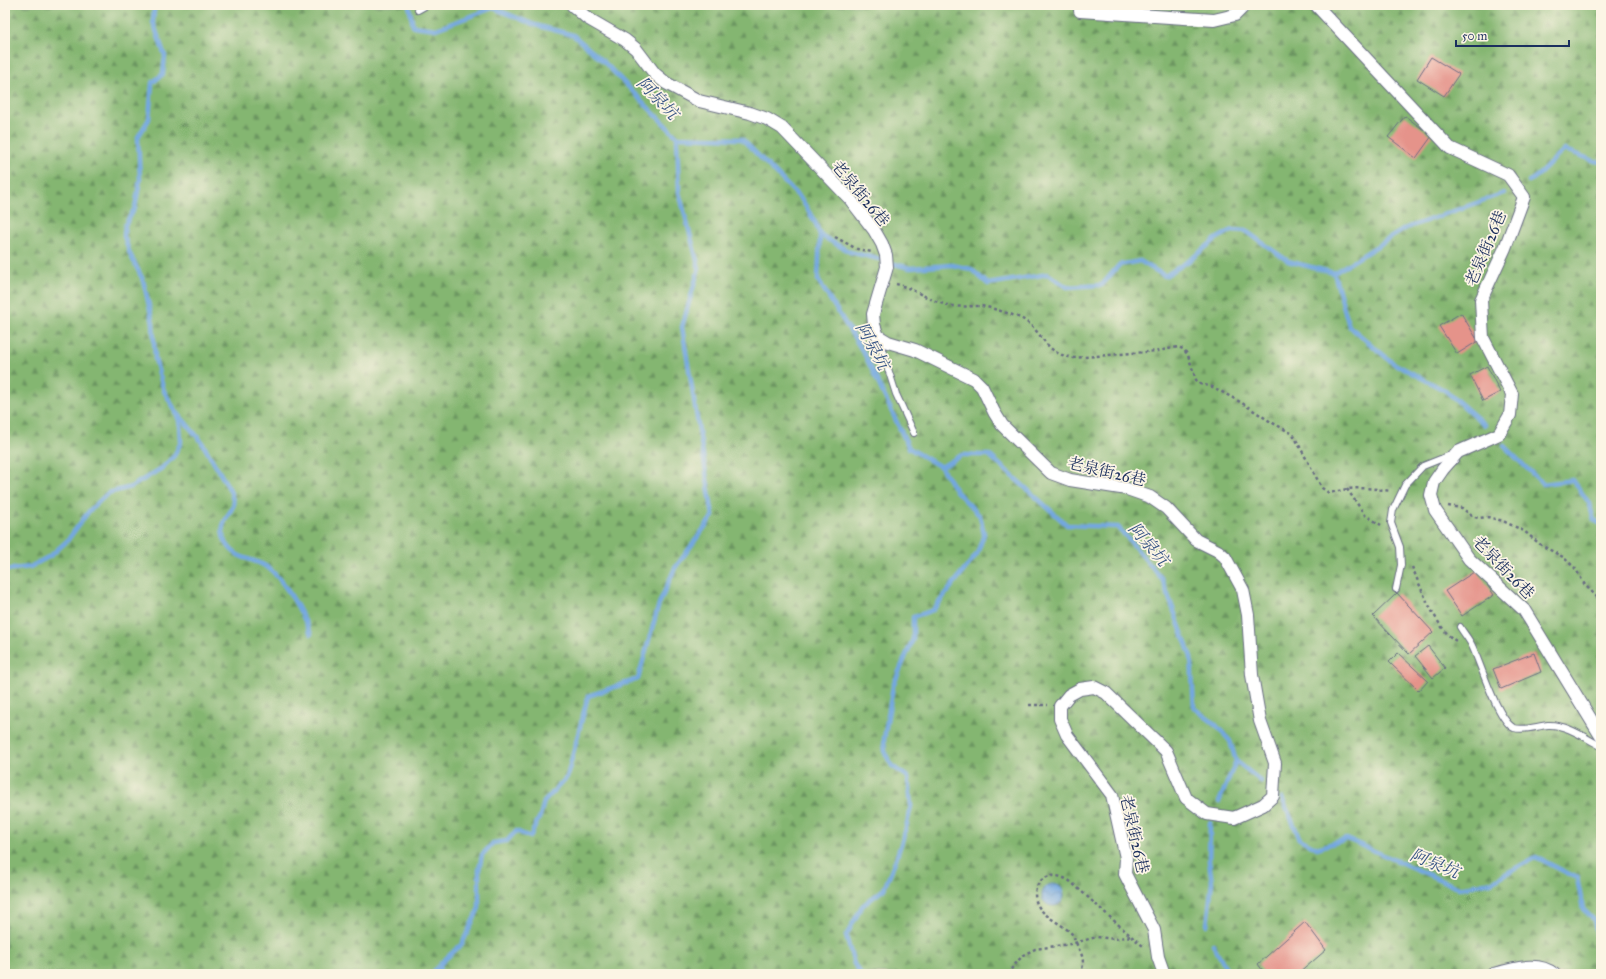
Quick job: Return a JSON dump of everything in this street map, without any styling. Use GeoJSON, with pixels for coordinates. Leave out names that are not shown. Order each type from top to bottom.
{"type":"FeatureCollection","features":[{"type":"Feature","properties":{"kind":"street","name":"老泉街26巷"},"geometry":{"type":"LineString","coordinates":[[572,5],[587,18],[625,40],[636,49],[655,74],[666,83],[699,101],[750,113],[767,119],[782,128],[850,199],[874,230],[882,244],[886,256],[887,266],[884,281],[873,314],[874,325],[878,336],[888,342],[915,350],[974,379],[982,387],[1002,425],[1051,473],[1070,480],[1128,489],[1150,497],[1166,508],[1196,540],[1218,551],[1225,557],[1243,590],[1248,615],[1252,675],[1260,721],[1275,763],[1273,796],[1264,805],[1234,818],[1207,814],[1186,798],[1166,752],[1106,692],[1094,687],[1080,689],[1069,695],[1060,706],[1060,719],[1067,735],[1112,795],[1126,858],[1125,874],[1154,930],[1158,957],[1164,974]]}},
{"type":"Feature","properties":{"kind":"street"},"geometry":{"type":"LineString","coordinates":[[1080,11],[1214,20],[1235,15],[1245,5]]}},
{"type":"Feature","properties":{"kind":"street","name":"老泉街26巷"},"geometry":{"type":"LineString","coordinates":[[1316,5],[1450,148],[1508,175],[1524,198],[1505,248],[1481,300],[1483,338],[1512,394],[1510,415],[1499,434],[1458,452],[1434,482],[1431,495],[1435,510],[1469,559],[1524,610],[1601,736]]}},
{"type":"Feature","properties":{"kind":"street"},"geometry":{"type":"LineString","coordinates":[[1493,974],[1529,966],[1540,966],[1554,974]]}},
{"type":"Feature","properties":{"kind":"lane"},"geometry":{"type":"LineString","coordinates":[[418,10],[427,5]]}},
{"type":"Feature","properties":{"kind":"lane"},"geometry":{"type":"LineString","coordinates":[[878,336],[896,394],[914,433]]}},
{"type":"Feature","properties":{"kind":"lane"},"geometry":{"type":"LineString","coordinates":[[1396,589],[1401,565],[1400,547],[1391,523],[1393,510],[1405,485],[1423,466],[1458,452]]}},
{"type":"Feature","properties":{"kind":"lane"},"geometry":{"type":"LineString","coordinates":[[1460,627],[1472,646],[1496,702],[1504,719],[1509,725],[1516,728],[1525,729],[1548,725],[1559,726],[1601,746]]}},
{"type":"Feature","properties":{"kind":"path"},"geometry":{"type":"LineString","coordinates":[[835,237],[857,249],[886,256]]}},
{"type":"Feature","properties":{"kind":"path"},"geometry":{"type":"LineString","coordinates":[[884,281],[897,284],[944,304],[967,308],[980,306],[990,307],[1024,320],[1053,351],[1062,357],[1074,358],[1158,351],[1178,347],[1183,349],[1188,355],[1196,380],[1200,384],[1213,387],[1293,434],[1322,488],[1329,493],[1347,489],[1373,488],[1397,493],[1405,485]]}},
{"type":"Feature","properties":{"kind":"path"},"geometry":{"type":"LineString","coordinates":[[1347,489],[1365,515],[1381,525],[1384,530]]}},
{"type":"Feature","properties":{"kind":"path"},"geometry":{"type":"LineString","coordinates":[[1431,495],[1448,506],[1462,508],[1472,516],[1503,521],[1524,531],[1541,545],[1563,557],[1575,568],[1585,585],[1598,598],[1601,594]]}},
{"type":"Feature","properties":{"kind":"path"},"geometry":{"type":"LineString","coordinates":[[1400,547],[1409,561],[1441,627],[1450,637],[1460,643]]}},
{"type":"Feature","properties":{"kind":"path"},"geometry":{"type":"LineString","coordinates":[[1029,705],[1060,706]]}},
{"type":"Feature","properties":{"kind":"path"},"geometry":{"type":"LineString","coordinates":[[1080,974],[1083,968],[1083,957],[1071,934],[1038,905],[1035,898],[1035,890],[1038,882],[1043,878],[1051,876],[1062,877],[1071,882],[1131,936],[1158,957]]}},
{"type":"Feature","properties":{"kind":"path"},"geometry":{"type":"LineString","coordinates":[[1006,974],[1030,951],[1047,946],[1076,943],[1097,937],[1115,939],[1131,936]]}},
{"type":"Feature","properties":{"kind":"green space"},"geometry":{"type":"Polygon","coordinates":[[[5,5],[1601,5],[1601,974],[5,974],[5,5]]]}},
{"type":"Feature","properties":{"kind":"water"},"geometry":{"type":"Polygon","coordinates":[[[1049,884],[1057,884],[1064,891],[1064,899],[1057,906],[1049,906],[1042,899],[1042,891],[1049,884]]]}},
{"type":"Feature","properties":{"kind":"building"},"geometry":{"type":"Polygon","coordinates":[[[1431,57],[1459,74],[1444,96],[1417,79],[1431,57]]]}},
{"type":"Feature","properties":{"kind":"building"},"geometry":{"type":"Polygon","coordinates":[[[1405,116],[1432,136],[1416,158],[1388,137],[1405,116]]]}},
{"type":"Feature","properties":{"kind":"building"},"geometry":{"type":"Polygon","coordinates":[[[1461,313],[1478,341],[1457,354],[1439,326],[1461,313]]]}},
{"type":"Feature","properties":{"kind":"building"},"geometry":{"type":"Polygon","coordinates":[[[1487,366],[1500,392],[1483,401],[1470,375],[1487,366]]]}},
{"type":"Feature","properties":{"kind":"building"},"geometry":{"type":"Polygon","coordinates":[[[1477,570],[1494,595],[1462,616],[1445,591],[1477,570]]]}},
{"type":"Feature","properties":{"kind":"building"},"geometry":{"type":"Polygon","coordinates":[[[1397,593],[1433,632],[1409,654],[1373,616],[1397,593]]]}},
{"type":"Feature","properties":{"kind":"building"},"geometry":{"type":"Polygon","coordinates":[[[1428,646],[1445,668],[1433,678],[1415,656],[1428,646]]]}},
{"type":"Feature","properties":{"kind":"building"},"geometry":{"type":"Polygon","coordinates":[[[1398,653],[1428,681],[1419,691],[1389,662],[1398,653]]]}},
{"type":"Feature","properties":{"kind":"building"},"geometry":{"type":"Polygon","coordinates":[[[1534,653],[1541,672],[1501,689],[1493,669],[1534,653]]]}},
{"type":"Feature","properties":{"kind":"building"},"geometry":{"type":"Polygon","coordinates":[[[1305,922],[1326,950],[1298,974],[1265,974],[1258,964],[1305,922]]]}},
{"type":"Feature","properties":{"kind":"waterway"},"geometry":{"type":"LineString","coordinates":[[152,5],[154,9],[153,22],[165,56],[163,74],[152,83],[149,119],[138,137],[140,180],[135,208],[125,225],[124,236],[130,254],[143,280],[153,323],[155,359],[164,391],[175,410],[201,441],[230,490],[234,504],[223,526],[222,531],[224,539],[236,554],[261,564],[273,572],[295,601],[311,634]]}},
{"type":"Feature","properties":{"kind":"waterway","name":"阿泉坑"},"geometry":{"type":"LineString","coordinates":[[409,5],[413,26],[436,29],[493,8],[535,25],[573,35],[603,61],[677,137],[742,139],[802,200],[816,224],[820,235],[818,280],[865,355],[909,448],[941,467],[962,455],[989,455],[1067,525],[1118,527],[1162,579],[1191,657],[1194,708],[1215,724],[1230,741],[1236,761],[1261,781]]}},
{"type":"Feature","properties":{"kind":"waterway"},"geometry":{"type":"LineString","coordinates":[[438,974],[441,963],[462,944],[479,908],[479,870],[482,855],[493,843],[507,841],[516,831],[530,837],[540,816],[544,802],[567,777],[588,696],[638,679],[659,604],[675,568],[713,516],[682,327],[699,268],[679,192],[677,137]]}},
{"type":"Feature","properties":{"kind":"waterway"},"geometry":{"type":"LineString","coordinates":[[1529,181],[1539,175],[1560,153],[1565,150],[1601,162]]}},
{"type":"Feature","properties":{"kind":"waterway"},"geometry":{"type":"LineString","coordinates":[[895,264],[910,268],[952,265],[971,269],[988,284],[1048,274],[1067,287],[1102,285],[1119,265],[1140,261],[1165,276],[1190,260],[1216,239],[1232,230],[1246,231],[1288,261],[1334,273],[1406,228],[1504,193]]}},
{"type":"Feature","properties":{"kind":"waterway"},"geometry":{"type":"LineString","coordinates":[[820,235],[850,252],[879,259]]}},
{"type":"Feature","properties":{"kind":"waterway"},"geometry":{"type":"LineString","coordinates":[[1334,273],[1349,326],[1393,363],[1446,391],[1485,425]]}},
{"type":"Feature","properties":{"kind":"waterway"},"geometry":{"type":"LineString","coordinates":[[5,570],[30,567],[50,556],[67,541],[89,511],[108,493],[131,487],[162,468],[174,456],[181,442],[180,423],[176,413]]}},
{"type":"Feature","properties":{"kind":"waterway"},"geometry":{"type":"LineString","coordinates":[[1504,446],[1543,484],[1573,480],[1589,503],[1594,520],[1601,524]]}},
{"type":"Feature","properties":{"kind":"waterway"},"geometry":{"type":"LineString","coordinates":[[861,974],[854,964],[846,936],[862,906],[884,889],[905,832],[911,806],[908,777],[892,766],[885,753],[884,739],[893,686],[913,639],[913,617],[933,610],[977,554],[984,534],[980,516],[956,491],[941,467]]}},
{"type":"Feature","properties":{"kind":"waterway"},"geometry":{"type":"LineString","coordinates":[[1219,802],[1236,761]]}},
{"type":"Feature","properties":{"kind":"waterway","name":"阿泉坑"},"geometry":{"type":"LineString","coordinates":[[1282,798],[1300,839],[1317,848],[1347,839],[1459,888],[1491,882],[1536,857],[1577,878],[1583,909],[1594,920],[1598,941],[1601,944]]}},
{"type":"Feature","properties":{"kind":"waterway"},"geometry":{"type":"LineString","coordinates":[[1207,925],[1212,882],[1209,861],[1210,823]]}},
{"type":"Feature","properties":{"kind":"waterway"},"geometry":{"type":"LineString","coordinates":[[1213,944],[1229,974]]}},
{"type":"Feature","properties":{"kind":"waterway"},"geometry":{"type":"LineString","coordinates":[[431,974],[441,964]]}}]}
